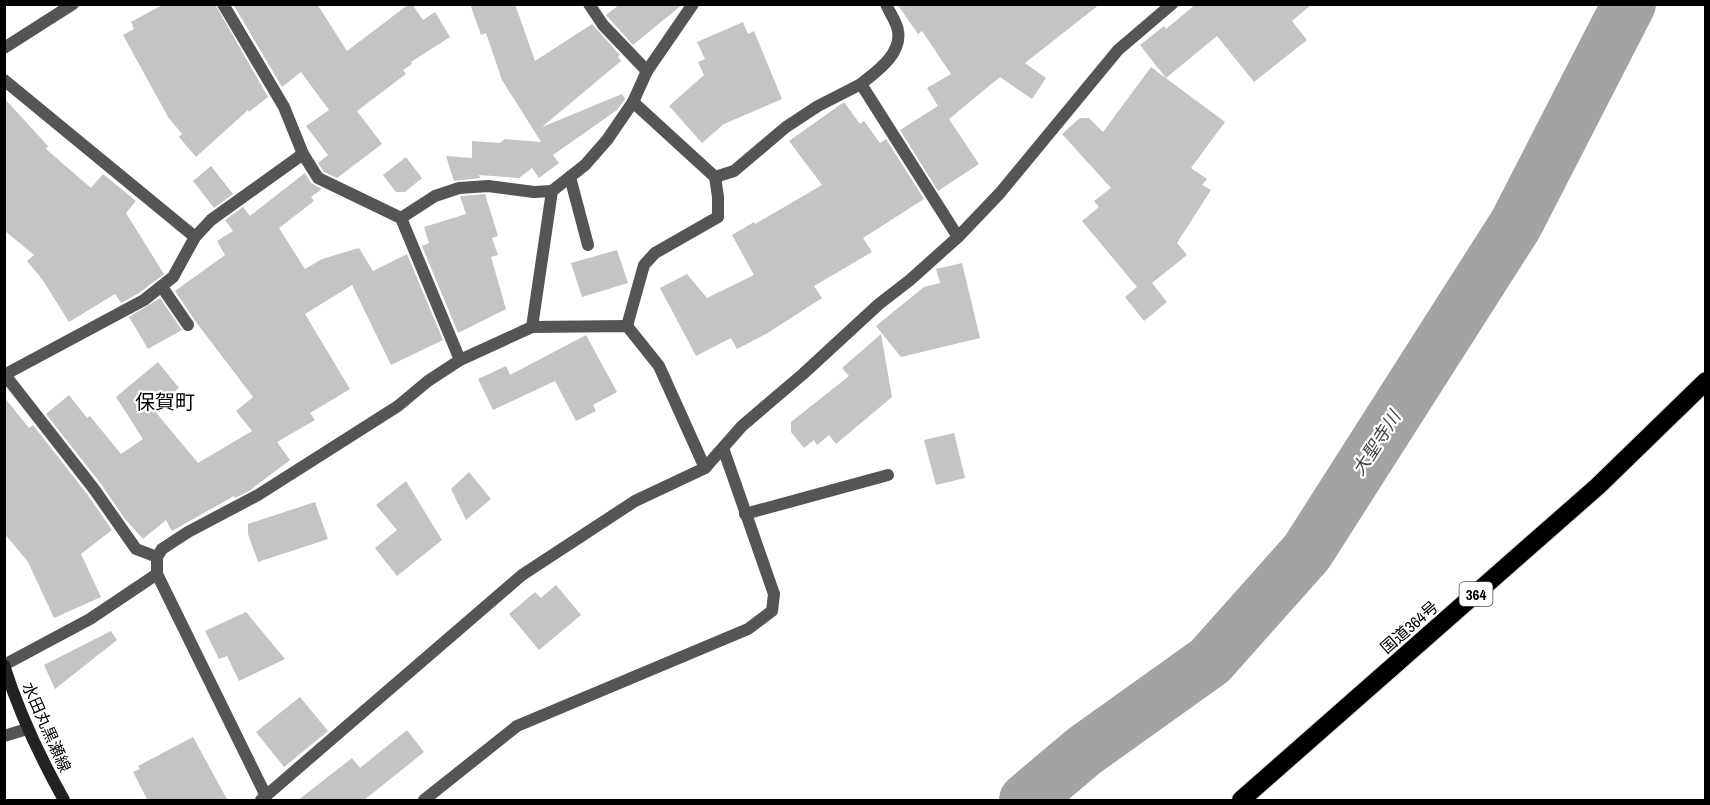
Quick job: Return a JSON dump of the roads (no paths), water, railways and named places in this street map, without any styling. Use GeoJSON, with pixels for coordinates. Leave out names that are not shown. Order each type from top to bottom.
{"type":"FeatureCollection","features":[{"type":"Feature","properties":{"kind":"highway","name":"国道364号"},"geometry":{"type":"LineString","coordinates":[[1241,801],[1598,486],[1706,381]]}},
{"type":"Feature","properties":{"kind":"main road","name":"水田丸黒瀬線"},"geometry":{"type":"LineString","coordinates":[[4,665],[27,729],[64,801]]}},
{"type":"Feature","properties":{"kind":"street"},"geometry":{"type":"LineString","coordinates":[[4,48],[73,4]]}},
{"type":"Feature","properties":{"kind":"street"},"geometry":{"type":"LineString","coordinates":[[223,4],[284,107],[303,154],[318,178],[402,218],[460,360]]}},
{"type":"Feature","properties":{"kind":"street"},"geometry":{"type":"LineString","coordinates":[[589,4],[603,25],[647,71]]}},
{"type":"Feature","properties":{"kind":"street"},"geometry":{"type":"LineString","coordinates":[[402,218],[435,196],[459,188],[488,186],[534,192],[552,190],[570,177],[585,165],[607,140],[633,102],[647,71],[693,4]]}},
{"type":"Feature","properties":{"kind":"street"},"geometry":{"type":"LineString","coordinates":[[715,177],[734,171],[786,127],[818,106],[861,84],[881,68],[897,48],[898,30],[886,4]]}},
{"type":"Feature","properties":{"kind":"street"},"geometry":{"type":"LineString","coordinates":[[627,326],[532,327],[460,360],[428,381],[398,406],[258,495],[188,532],[162,549],[157,557],[157,574],[263,798],[522,574],[635,501],[705,468],[742,426],[958,237],[1000,193],[1119,50],[1172,4]]}},
{"type":"Feature","properties":{"kind":"street"},"geometry":{"type":"LineString","coordinates":[[4,80],[195,237]]}},
{"type":"Feature","properties":{"kind":"street"},"geometry":{"type":"LineString","coordinates":[[861,84],[958,237]]}},
{"type":"Feature","properties":{"kind":"street"},"geometry":{"type":"LineString","coordinates":[[627,326],[644,265],[655,253],[718,217],[715,177],[633,102]]}},
{"type":"Feature","properties":{"kind":"street"},"geometry":{"type":"LineString","coordinates":[[157,557],[136,549],[94,489],[4,375],[144,300],[162,287],[173,277],[195,237],[211,220],[303,154]]}},
{"type":"Feature","properties":{"kind":"street"},"geometry":{"type":"LineString","coordinates":[[570,177],[588,245]]}},
{"type":"Feature","properties":{"kind":"street"},"geometry":{"type":"LineString","coordinates":[[532,327],[552,190]]}},
{"type":"Feature","properties":{"kind":"street"},"geometry":{"type":"LineString","coordinates":[[162,287],[188,325]]}},
{"type":"Feature","properties":{"kind":"street"},"geometry":{"type":"LineString","coordinates":[[627,326],[659,366],[705,468]]}},
{"type":"Feature","properties":{"kind":"street"},"geometry":{"type":"LineString","coordinates":[[424,801],[517,726],[748,629],[772,611],[774,594],[723,448]]}},
{"type":"Feature","properties":{"kind":"street"},"geometry":{"type":"LineString","coordinates":[[745,514],[888,475]]}},
{"type":"Feature","properties":{"kind":"street"},"geometry":{"type":"LineString","coordinates":[[4,665],[90,619],[157,574]]}},
{"type":"Feature","properties":{"kind":"street"},"geometry":{"type":"LineString","coordinates":[[4,736],[27,729]]}},
{"type":"Feature","properties":{"kind":"waterway","name":"大聖寺川"},"geometry":{"type":"LineString","coordinates":[[1026,800],[1084,751],[1210,661],[1307,552],[1516,224],[1629,4]]}},
{"type":"Feature","properties":{"kind":"district","name":"保賀町"},"geometry":{"type":"Point","coordinates":[165,401]}}]}
